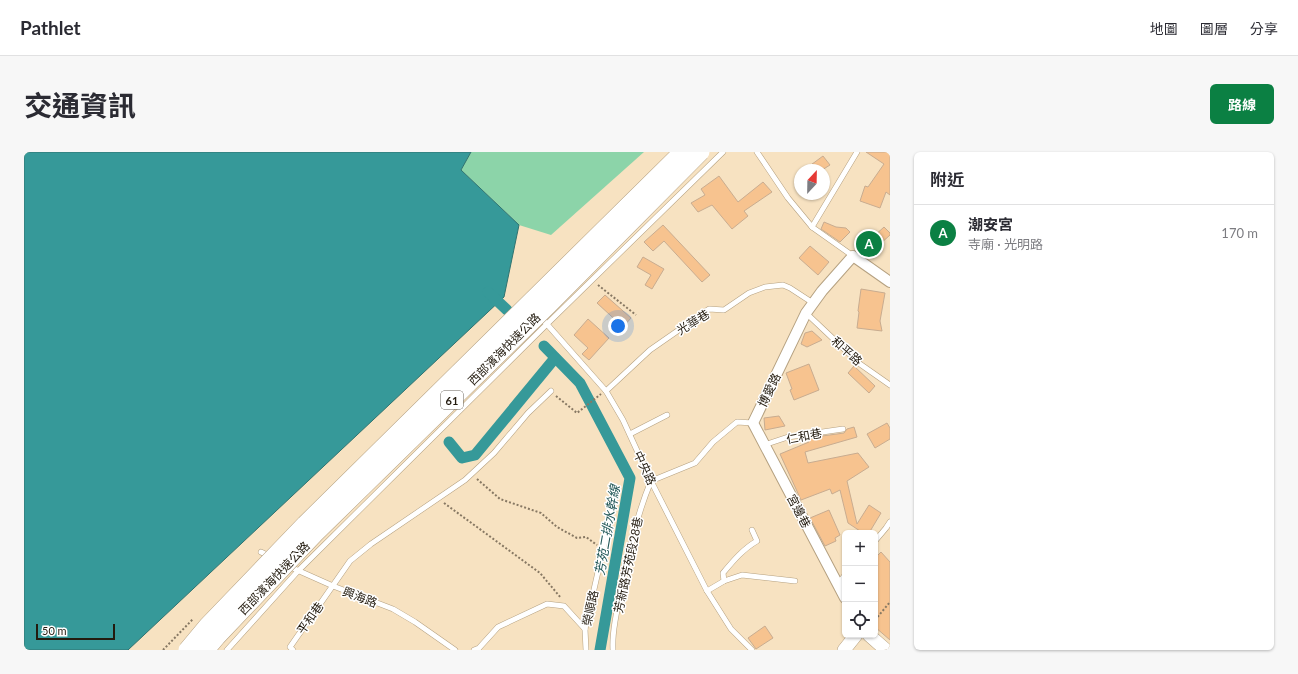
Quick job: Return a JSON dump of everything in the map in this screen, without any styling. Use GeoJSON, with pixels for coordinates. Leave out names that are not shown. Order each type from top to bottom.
{"type":"FeatureCollection","features":[{"type":"Feature","properties":{"kind":"highway","name":"西部濱海快速公路"},"geometry":{"type":"LineString","coordinates":[[187,650],[207,626],[305,524],[682,152]]}},
{"type":"Feature","properties":{"kind":"highway","name":"西部濱海快速公路"},"geometry":{"type":"LineString","coordinates":[[206,650],[316,533],[550,305],[701,152]]}},
{"type":"Feature","properties":{"kind":"street"},"geometry":{"type":"LineString","coordinates":[[853,256],[890,282]]}},
{"type":"Feature","properties":{"kind":"street","name":"博愛路"},"geometry":{"type":"LineString","coordinates":[[753,423],[806,313],[853,256]]}},
{"type":"Feature","properties":{"kind":"street","name":"宮邊巷"},"geometry":{"type":"LineString","coordinates":[[753,423],[842,592]]}},
{"type":"Feature","properties":{"kind":"street"},"geometry":{"type":"LineString","coordinates":[[844,650],[854,638]]}},
{"type":"Feature","properties":{"kind":"street"},"geometry":{"type":"LineString","coordinates":[[872,638],[886,650]]}},
{"type":"Feature","properties":{"kind":"lane"},"geometry":{"type":"LineString","coordinates":[[227,650],[298,571],[723,152]]}},
{"type":"Feature","properties":{"kind":"lane"},"geometry":{"type":"LineString","coordinates":[[757,152],[788,198],[812,227],[853,256]]}},
{"type":"Feature","properties":{"kind":"lane"},"geometry":{"type":"LineString","coordinates":[[812,227],[857,152]]}},
{"type":"Feature","properties":{"kind":"lane","name":"光華巷"},"geometry":{"type":"LineString","coordinates":[[605,391],[650,350],[709,309],[724,310],[749,293],[765,287],[783,286],[790,288],[813,303]]}},
{"type":"Feature","properties":{"kind":"lane","name":"中央路"},"geometry":{"type":"LineString","coordinates":[[523,297],[605,391],[624,420],[650,481],[707,591],[731,629],[752,650]]}},
{"type":"Feature","properties":{"kind":"lane","name":"和平路"},"geometry":{"type":"LineString","coordinates":[[806,313],[860,364],[890,385]]}},
{"type":"Feature","properties":{"kind":"lane"},"geometry":{"type":"LineString","coordinates":[[333,586],[350,561],[371,544],[471,474],[494,453],[528,413],[551,391]]}},
{"type":"Feature","properties":{"kind":"lane"},"geometry":{"type":"LineString","coordinates":[[630,434],[667,415]]}},
{"type":"Feature","properties":{"kind":"lane"},"geometry":{"type":"LineString","coordinates":[[650,481],[695,463],[713,442],[736,422],[753,423]]}},
{"type":"Feature","properties":{"kind":"lane","name":"仁和巷"},"geometry":{"type":"LineString","coordinates":[[764,445],[788,438],[843,428]]}},
{"type":"Feature","properties":{"kind":"lane","name":"芳新路芳苑段28巷"},"geometry":{"type":"LineString","coordinates":[[613,650],[617,610],[630,548],[641,504],[650,481]]}},
{"type":"Feature","properties":{"kind":"lane","name":"榮順路"},"geometry":{"type":"LineString","coordinates":[[586,650],[585,629],[615,497]]}},
{"type":"Feature","properties":{"kind":"lane"},"geometry":{"type":"LineString","coordinates":[[878,537],[890,522]]}},
{"type":"Feature","properties":{"kind":"lane"},"geometry":{"type":"LineString","coordinates":[[724,581],[723,574],[729,566],[746,547],[757,541],[752,530]]}},
{"type":"Feature","properties":{"kind":"lane","name":"興海路"},"geometry":{"type":"LineString","coordinates":[[261,552],[298,571],[393,609],[415,622],[454,650]]}},
{"type":"Feature","properties":{"kind":"lane"},"geometry":{"type":"LineString","coordinates":[[707,591],[724,581],[742,575],[795,581]]}},
{"type":"Feature","properties":{"kind":"lane"},"geometry":{"type":"LineString","coordinates":[[838,584],[842,579]]}},
{"type":"Feature","properties":{"kind":"lane","name":"平和巷"},"geometry":{"type":"LineString","coordinates":[[293,650],[290,647],[333,586]]}},
{"type":"Feature","properties":{"kind":"lane"},"geometry":{"type":"LineString","coordinates":[[474,650],[479,648],[498,627],[547,604],[564,606],[585,629]]}},
{"type":"Feature","properties":{"kind":"path"},"geometry":{"type":"LineString","coordinates":[[592,280],[636,315]]}},
{"type":"Feature","properties":{"kind":"path"},"geometry":{"type":"LineString","coordinates":[[551,391],[577,413],[605,391]]}},
{"type":"Feature","properties":{"kind":"path"},"geometry":{"type":"LineString","coordinates":[[471,474],[500,499],[541,513],[557,527],[577,538],[586,537],[603,550]]}},
{"type":"Feature","properties":{"kind":"path"},"geometry":{"type":"LineString","coordinates":[[438,498],[540,573],[561,598],[564,606]]}},
{"type":"Feature","properties":{"kind":"path"},"geometry":{"type":"LineString","coordinates":[[878,616],[890,602]]}},
{"type":"Feature","properties":{"kind":"green space"},"geometry":{"type":"Polygon","coordinates":[[[471,152],[644,152],[551,235],[519,225],[461,170],[471,152]]]}},
{"type":"Feature","properties":{"kind":"water"},"geometry":{"type":"Polygon","coordinates":[[[24,152],[471,152],[461,170],[519,225],[504,297],[128,650],[24,650],[24,152]]]}},
{"type":"Feature","properties":{"kind":"building"},"geometry":{"type":"Polygon","coordinates":[[[866,152],[890,152],[890,195],[886,192],[880,208],[860,201],[865,186],[868,187],[884,164],[866,152]]]}},
{"type":"Feature","properties":{"kind":"building"},"geometry":{"type":"Polygon","coordinates":[[[823,156],[829,164],[812,164],[823,156]]]}},
{"type":"Feature","properties":{"kind":"building"},"geometry":{"type":"Polygon","coordinates":[[[719,176],[738,202],[763,182],[772,192],[744,211],[748,216],[732,229],[712,205],[698,212],[691,203],[705,195],[701,189],[719,176]]]}},
{"type":"Feature","properties":{"kind":"building"},"geometry":{"type":"Polygon","coordinates":[[[824,222],[836,227],[846,228],[850,232],[840,242],[821,229],[824,222]]]}},
{"type":"Feature","properties":{"kind":"building"},"geometry":{"type":"Polygon","coordinates":[[[663,225],[710,275],[702,282],[664,241],[653,251],[644,242],[663,225]]]}},
{"type":"Feature","properties":{"kind":"building"},"geometry":{"type":"Polygon","coordinates":[[[884,227],[890,235],[868,255],[861,248],[884,227]]]}},
{"type":"Feature","properties":{"kind":"building"},"geometry":{"type":"Polygon","coordinates":[[[810,246],[829,262],[818,275],[799,258],[810,246]]]}},
{"type":"Feature","properties":{"kind":"building"},"geometry":{"type":"Polygon","coordinates":[[[643,257],[664,269],[652,289],[645,285],[651,275],[637,267],[643,257]]]}},
{"type":"Feature","properties":{"kind":"building"},"geometry":{"type":"Polygon","coordinates":[[[861,289],[885,293],[880,321],[882,331],[857,328],[861,289]]]}},
{"type":"Feature","properties":{"kind":"building"},"geometry":{"type":"Polygon","coordinates":[[[605,295],[631,318],[623,327],[597,303],[605,295]]]}},
{"type":"Feature","properties":{"kind":"building"},"geometry":{"type":"Polygon","coordinates":[[[588,319],[609,338],[589,360],[582,354],[588,348],[574,335],[588,319]]]}},
{"type":"Feature","properties":{"kind":"building"},"geometry":{"type":"Polygon","coordinates":[[[812,331],[822,340],[807,347],[801,344],[805,333],[812,331]]]}},
{"type":"Feature","properties":{"kind":"building"},"geometry":{"type":"Polygon","coordinates":[[[809,364],[819,390],[794,400],[790,390],[792,389],[786,373],[809,364]]]}},
{"type":"Feature","properties":{"kind":"building"},"geometry":{"type":"Polygon","coordinates":[[[854,366],[875,386],[869,393],[848,373],[854,366]]]}},
{"type":"Feature","properties":{"kind":"building"},"geometry":{"type":"Polygon","coordinates":[[[779,416],[785,426],[765,430],[764,418],[779,416]]]}},
{"type":"Feature","properties":{"kind":"building"},"geometry":{"type":"Polygon","coordinates":[[[887,423],[890,428],[890,439],[875,448],[867,434],[887,423]]]}},
{"type":"Feature","properties":{"kind":"building"},"geometry":{"type":"Polygon","coordinates":[[[854,427],[857,437],[805,452],[808,463],[858,453],[869,467],[847,481],[857,524],[869,505],[881,513],[871,530],[858,530],[848,523],[840,490],[832,494],[830,489],[801,500],[780,454],[809,442],[808,440],[815,437],[844,433],[847,429],[854,427]]]}},
{"type":"Feature","properties":{"kind":"building"},"geometry":{"type":"Polygon","coordinates":[[[829,510],[840,535],[835,538],[836,541],[825,546],[810,518],[829,510]]]}},
{"type":"Feature","properties":{"kind":"building"},"geometry":{"type":"Polygon","coordinates":[[[881,552],[890,562],[890,640],[878,630],[878,555],[881,552]]]}},
{"type":"Feature","properties":{"kind":"building"},"geometry":{"type":"Polygon","coordinates":[[[765,626],[773,638],[756,649],[748,638],[765,626]]]}},
{"type":"Feature","properties":{"kind":"waterway"},"geometry":{"type":"LineString","coordinates":[[488,292],[507,310]]}},
{"type":"Feature","properties":{"kind":"waterway","name":"芳苑二排水幹線"},"geometry":{"type":"LineString","coordinates":[[544,346],[580,383],[630,478],[600,650]]}},
{"type":"Feature","properties":{"kind":"waterway"},"geometry":{"type":"LineString","coordinates":[[449,442],[462,458],[475,455],[555,358]]}},
{"type":"Feature","properties":{"kind":"place","name":"潮安宮"},"geometry":{"type":"Point","coordinates":[869,244]}}]}
